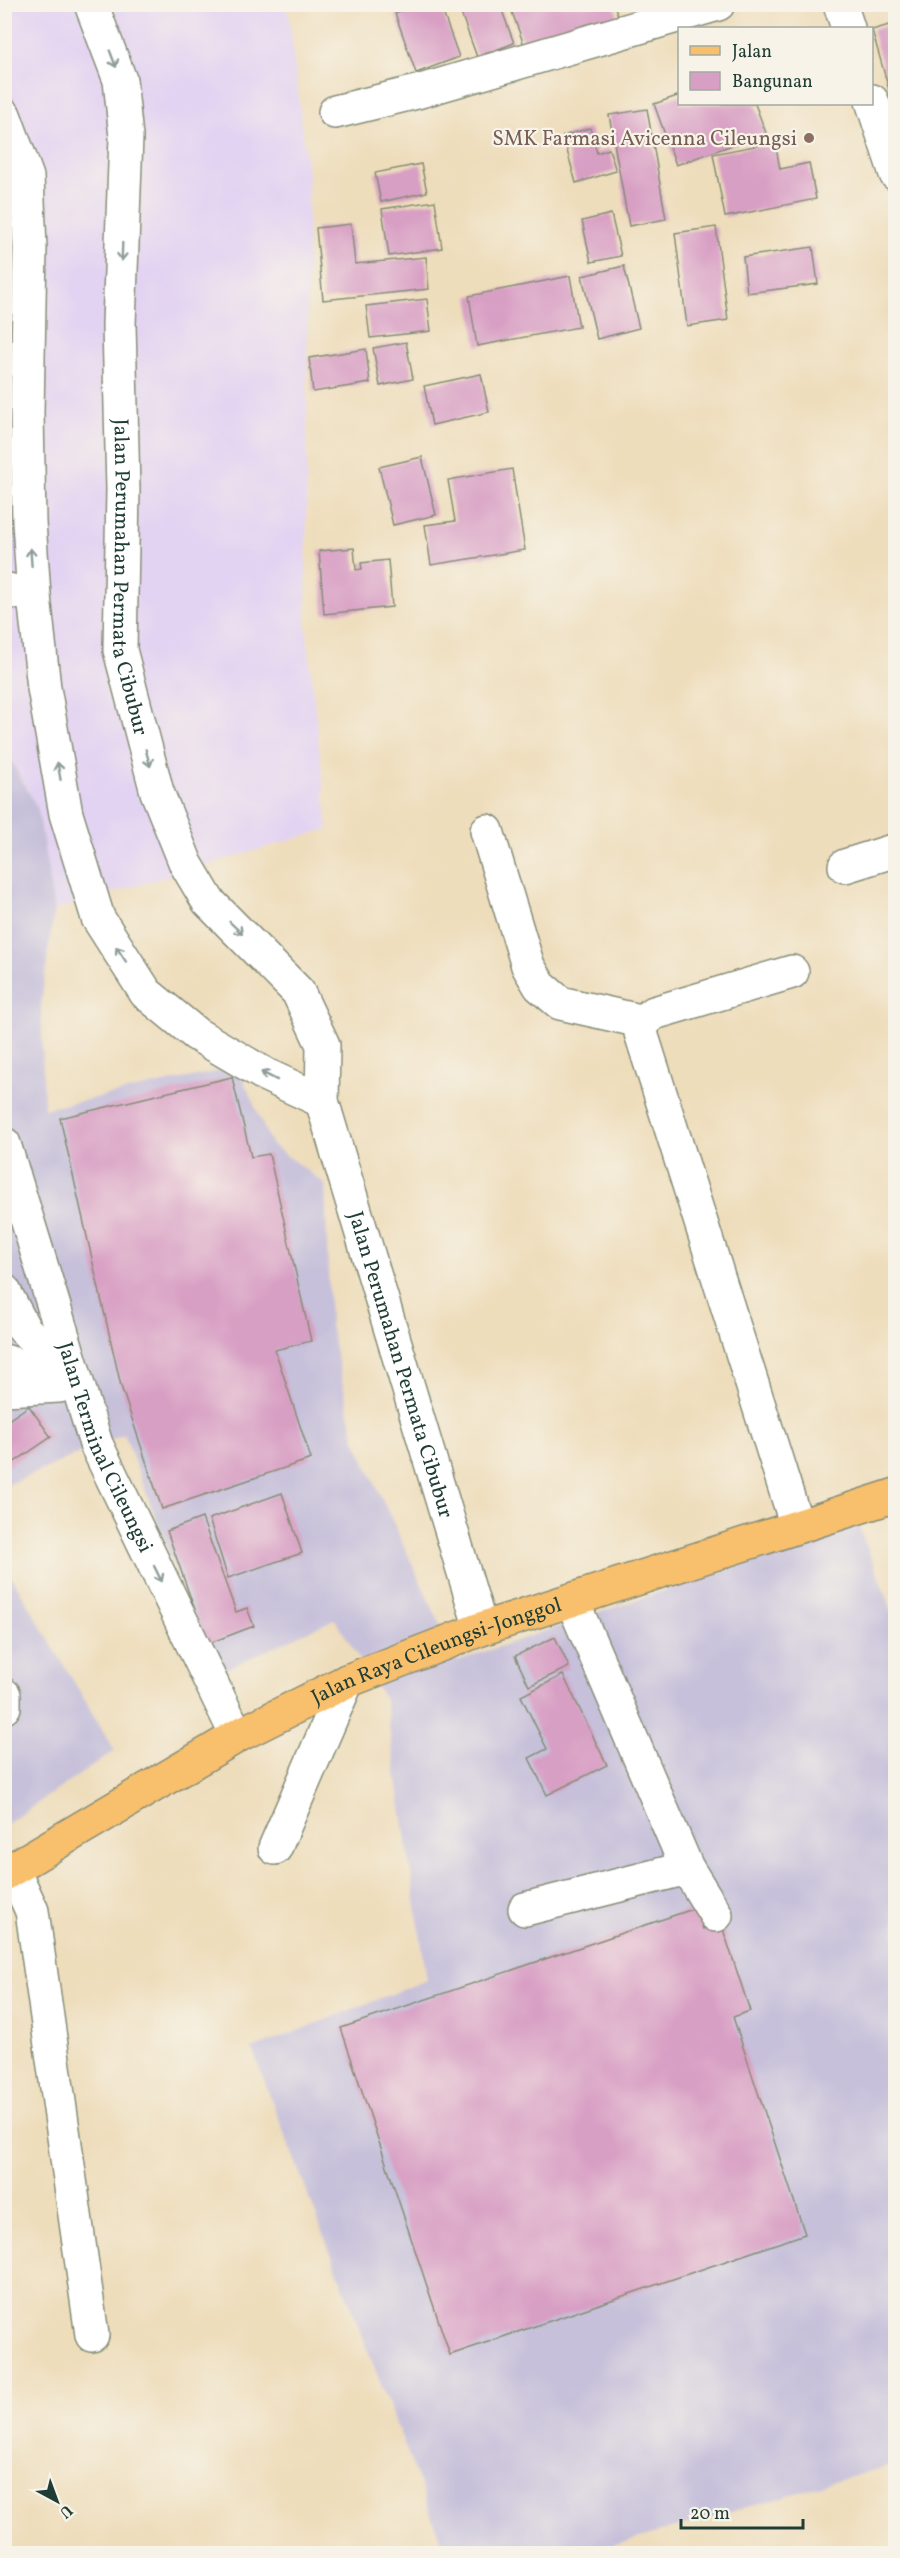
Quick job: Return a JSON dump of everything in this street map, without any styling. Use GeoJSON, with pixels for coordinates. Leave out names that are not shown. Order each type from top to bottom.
{"type":"FeatureCollection","features":[{"type":"Feature","properties":{"kind":"main road","name":"Jalan Raya Cileungsi-Jonggol"},"geometry":{"type":"LineString","coordinates":[[9,1871],[237,1736],[347,1681],[481,1629],[896,1495]]}},
{"type":"Feature","properties":{"kind":"street","name":"Jalan Perumahan Permata Cibubur"},"geometry":{"type":"LineString","coordinates":[[91,4],[120,80],[126,137],[119,324],[123,490],[120,650],[157,792],[186,864],[208,901],[298,992],[323,1045],[322,1101],[481,1629]]}},
{"type":"Feature","properties":{"kind":"street"},"geometry":{"type":"LineString","coordinates":[[335,112],[417,92],[718,4]]}},
{"type":"Feature","properties":{"kind":"street"},"geometry":{"type":"LineString","coordinates":[[840,4],[848,27]]}},
{"type":"Feature","properties":{"kind":"street"},"geometry":{"type":"LineString","coordinates":[[873,104],[896,174]]}},
{"type":"Feature","properties":{"kind":"street"},"geometry":{"type":"LineString","coordinates":[[4,115],[27,177],[30,248],[28,489],[19,592],[44,688],[66,814],[98,918],[146,993],[196,1034],[266,1074],[322,1101]]}},
{"type":"Feature","properties":{"kind":"street"},"geometry":{"type":"LineString","coordinates":[[486,831],[528,966],[540,986],[560,1003],[645,1022]]}},
{"type":"Feature","properties":{"kind":"street"},"geometry":{"type":"LineString","coordinates":[[845,866],[896,850]]}},
{"type":"Feature","properties":{"kind":"street"},"geometry":{"type":"LineString","coordinates":[[792,972],[654,1013],[641,1027],[641,1033],[797,1526]]}},
{"type":"Feature","properties":{"kind":"street","name":"Jalan Terminal Cileungsi"},"geometry":{"type":"LineString","coordinates":[[4,1144],[96,1444],[237,1736]]}},
{"type":"Feature","properties":{"kind":"street"},"geometry":{"type":"LineString","coordinates":[[4,1291],[24,1329],[79,1385]]}},
{"type":"Feature","properties":{"kind":"street"},"geometry":{"type":"LineString","coordinates":[[4,1361],[79,1385]]}},
{"type":"Feature","properties":{"kind":"street"},"geometry":{"type":"LineString","coordinates":[[4,1389],[79,1385]]}},
{"type":"Feature","properties":{"kind":"street"},"geometry":{"type":"LineString","coordinates":[[572,1600],[687,1868],[716,1915]]}},
{"type":"Feature","properties":{"kind":"street"},"geometry":{"type":"LineString","coordinates":[[275,1848],[347,1681]]}},
{"type":"Feature","properties":{"kind":"street"},"geometry":{"type":"LineString","coordinates":[[4,1695],[4,1707]]}},
{"type":"Feature","properties":{"kind":"street"},"geometry":{"type":"LineString","coordinates":[[525,1909],[687,1868]]}},
{"type":"Feature","properties":{"kind":"street"},"geometry":{"type":"LineString","coordinates":[[9,1871],[32,1911],[92,2335]]}},
{"type":"Feature","properties":{"kind":"shaded area"},"geometry":{"type":"Polygon","coordinates":[[[4,5],[285,5],[289,17],[308,179],[306,626],[328,829],[54,910],[38,809],[5,748],[4,5]]]}},
{"type":"Feature","properties":{"kind":"shaded area"},"geometry":{"type":"Polygon","coordinates":[[[4,748],[38,809],[54,910],[41,1004],[44,1109],[238,1067],[271,1144],[325,1184],[330,1325],[355,1440],[457,1661],[858,1525],[896,1621],[895,2464],[588,2553],[446,2553],[252,2049],[427,1980],[385,1700],[335,1619],[215,1674],[124,1434],[5,1486],[4,748]]]}},
{"type":"Feature","properties":{"kind":"shaded area"},"geometry":{"type":"Polygon","coordinates":[[[4,1564],[115,1751],[5,1825],[4,1825],[4,1564]]]}},
{"type":"Feature","properties":{"kind":"building"},"geometry":{"type":"Polygon","coordinates":[[[418,4],[440,4],[459,57],[416,73],[395,13],[418,4]]]}},
{"type":"Feature","properties":{"kind":"building"},"geometry":{"type":"Polygon","coordinates":[[[509,4],[614,4],[619,19],[527,53],[509,4]]]}},
{"type":"Feature","properties":{"kind":"building"},"geometry":{"type":"Polygon","coordinates":[[[631,4],[678,4],[637,20],[631,4]]]}},
{"type":"Feature","properties":{"kind":"building"},"geometry":{"type":"Polygon","coordinates":[[[458,5],[500,5],[514,43],[477,57],[458,5]]]}},
{"type":"Feature","properties":{"kind":"building"},"geometry":{"type":"Polygon","coordinates":[[[896,23],[896,92],[890,93],[873,30],[896,23]]]}},
{"type":"Feature","properties":{"kind":"building"},"geometry":{"type":"Polygon","coordinates":[[[678,96],[678,105],[755,105],[766,133],[676,165],[654,104],[678,96]]]}},
{"type":"Feature","properties":{"kind":"building"},"geometry":{"type":"Polygon","coordinates":[[[647,109],[666,219],[629,226],[609,115],[647,109]]]}},
{"type":"Feature","properties":{"kind":"building"},"geometry":{"type":"Polygon","coordinates":[[[590,128],[597,153],[609,149],[616,171],[576,183],[563,136],[590,128]]]}},
{"type":"Feature","properties":{"kind":"building"},"geometry":{"type":"Polygon","coordinates":[[[775,142],[780,169],[809,163],[816,199],[725,217],[713,154],[775,142]]]}},
{"type":"Feature","properties":{"kind":"building"},"geometry":{"type":"Polygon","coordinates":[[[421,164],[427,192],[381,202],[375,173],[421,164]]]}},
{"type":"Feature","properties":{"kind":"building"},"geometry":{"type":"Polygon","coordinates":[[[435,201],[442,248],[389,256],[382,209],[435,201]]]}},
{"type":"Feature","properties":{"kind":"building"},"geometry":{"type":"Polygon","coordinates":[[[611,214],[621,256],[591,262],[582,221],[611,214]]]}},
{"type":"Feature","properties":{"kind":"building"},"geometry":{"type":"Polygon","coordinates":[[[351,224],[355,264],[426,257],[429,289],[323,300],[316,228],[351,224]]]}},
{"type":"Feature","properties":{"kind":"building"},"geometry":{"type":"Polygon","coordinates":[[[716,227],[728,320],[687,326],[675,233],[716,227]]]}},
{"type":"Feature","properties":{"kind":"building"},"geometry":{"type":"Polygon","coordinates":[[[813,247],[818,284],[747,293],[743,257],[813,247]]]}},
{"type":"Feature","properties":{"kind":"building"},"geometry":{"type":"Polygon","coordinates":[[[624,266],[639,328],[597,339],[582,276],[624,266]]]}},
{"type":"Feature","properties":{"kind":"building"},"geometry":{"type":"Polygon","coordinates":[[[570,276],[579,327],[477,346],[469,296],[570,276]]]}},
{"type":"Feature","properties":{"kind":"building"},"geometry":{"type":"Polygon","coordinates":[[[427,299],[431,331],[370,338],[366,306],[427,299]]]}},
{"type":"Feature","properties":{"kind":"building"},"geometry":{"type":"Polygon","coordinates":[[[406,342],[413,379],[380,386],[373,348],[406,342]]]}},
{"type":"Feature","properties":{"kind":"building"},"geometry":{"type":"Polygon","coordinates":[[[366,349],[370,383],[313,392],[309,358],[366,349]]]}},
{"type":"Feature","properties":{"kind":"building"},"geometry":{"type":"Polygon","coordinates":[[[481,374],[489,412],[432,425],[424,386],[481,374]]]}},
{"type":"Feature","properties":{"kind":"building"},"geometry":{"type":"Polygon","coordinates":[[[422,457],[436,515],[393,525],[379,467],[422,457]]]}},
{"type":"Feature","properties":{"kind":"building"},"geometry":{"type":"Polygon","coordinates":[[[512,469],[525,550],[431,565],[425,525],[455,521],[448,480],[512,469]]]}},
{"type":"Feature","properties":{"kind":"building"},"geometry":{"type":"Polygon","coordinates":[[[354,548],[356,570],[362,569],[361,563],[388,560],[392,607],[324,614],[319,551],[354,548]]]}},
{"type":"Feature","properties":{"kind":"building"},"geometry":{"type":"Polygon","coordinates":[[[232,1077],[251,1157],[269,1154],[311,1341],[275,1350],[311,1459],[162,1509],[121,1386],[60,1118],[232,1077]]]}},
{"type":"Feature","properties":{"kind":"building"},"geometry":{"type":"Polygon","coordinates":[[[29,1406],[51,1437],[4,1469],[4,1423],[29,1406]]]}},
{"type":"Feature","properties":{"kind":"building"},"geometry":{"type":"Polygon","coordinates":[[[282,1493],[302,1553],[228,1578],[209,1519],[282,1493]]]}},
{"type":"Feature","properties":{"kind":"building"},"geometry":{"type":"Polygon","coordinates":[[[202,1518],[236,1612],[247,1608],[254,1626],[207,1644],[167,1531],[202,1518]]]}},
{"type":"Feature","properties":{"kind":"building"},"geometry":{"type":"Polygon","coordinates":[[[555,1637],[569,1667],[529,1686],[515,1656],[555,1637]]]}},
{"type":"Feature","properties":{"kind":"building"},"geometry":{"type":"Polygon","coordinates":[[[563,1675],[607,1765],[547,1795],[529,1758],[547,1749],[521,1696],[563,1675]]]}},
{"type":"Feature","properties":{"kind":"building"},"geometry":{"type":"Polygon","coordinates":[[[696,1908],[703,1929],[721,1923],[750,2011],[733,2017],[805,2234],[450,2355],[341,2028],[696,1908]]]}},
{"type":"Feature","properties":{"kind":"place","name":"SMK Farmasi Avicenna Cileungsi"},"geometry":{"type":"Point","coordinates":[809,138]}}]}
